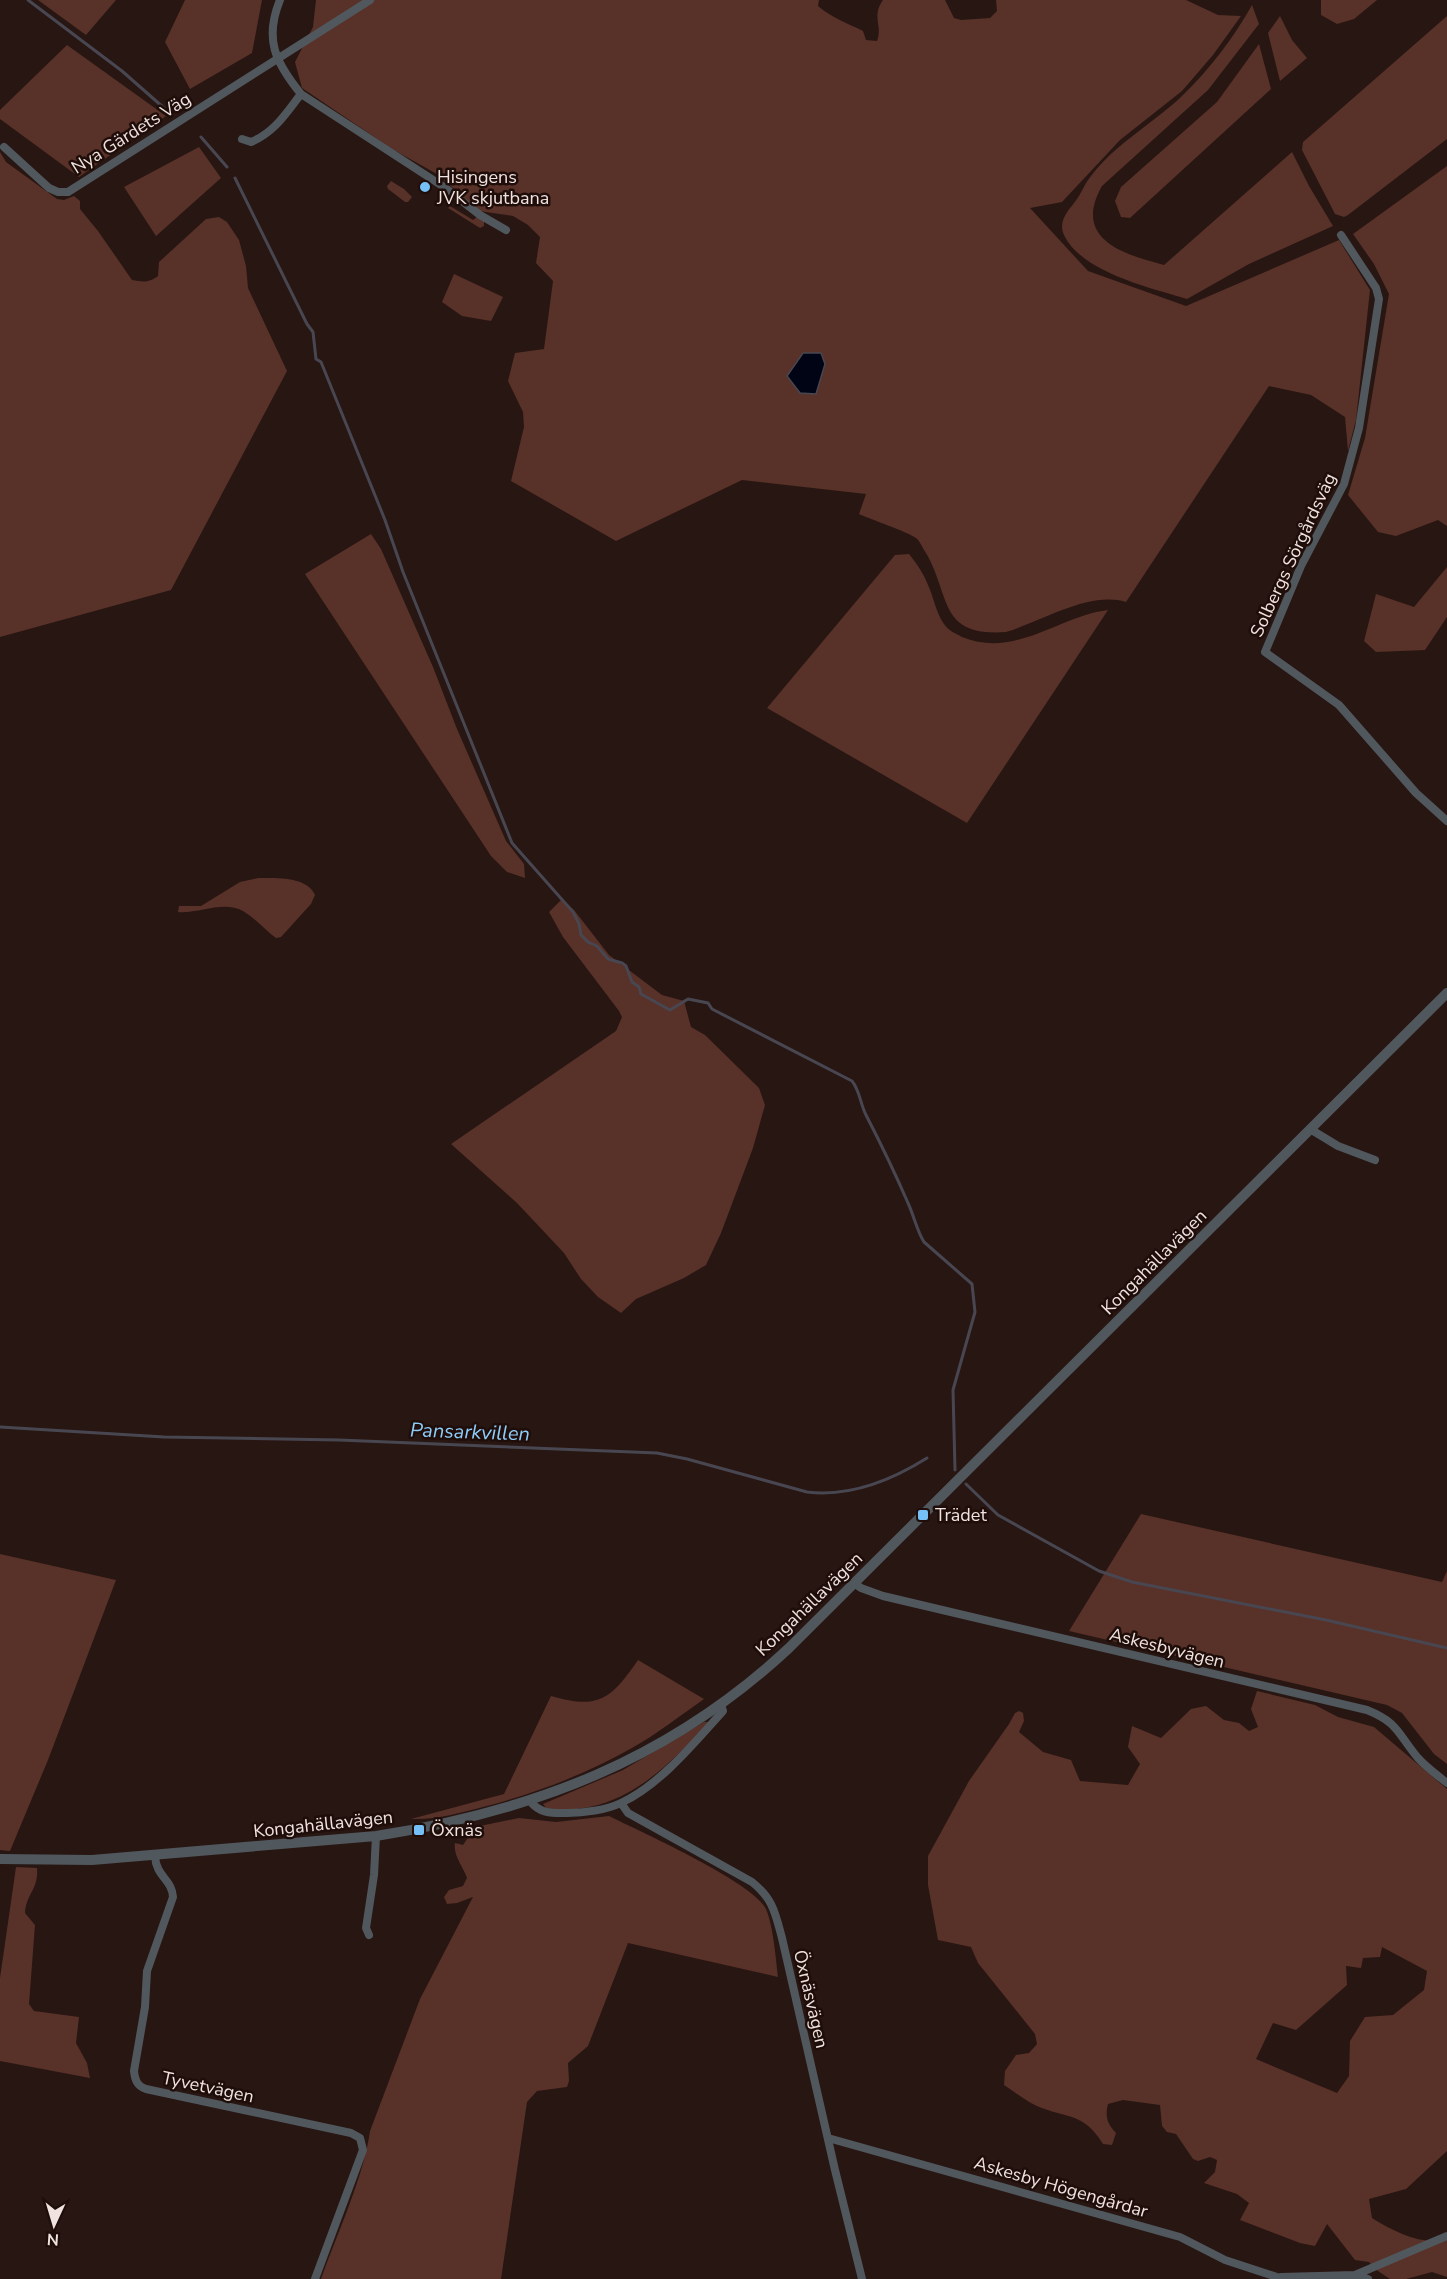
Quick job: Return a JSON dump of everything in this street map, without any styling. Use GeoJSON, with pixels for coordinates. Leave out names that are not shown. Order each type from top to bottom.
{"type":"FeatureCollection","features":[{"type":"Feature","properties":{"kind":"street"},"geometry":{"type":"LineString","coordinates":[[280,0],[271,33],[274,50],[289,79],[301,94],[444,187],[480,215],[506,230]]}},
{"type":"Feature","properties":{"kind":"street","name":"Nya Gärdets Väg"},"geometry":{"type":"LineString","coordinates":[[4,147],[49,188],[58,192],[68,192],[370,0]]}},
{"type":"Feature","properties":{"kind":"street"},"geometry":{"type":"LineString","coordinates":[[242,139],[251,142],[261,138],[283,118],[301,94]]}},
{"type":"Feature","properties":{"kind":"street","name":"Solbergs Sörgårdsväg"},"geometry":{"type":"LineString","coordinates":[[1341,235],[1376,288],[1379,299],[1359,429],[1344,484],[1301,566],[1265,652],[1340,705],[1416,793],[1447,820]]}},
{"type":"Feature","properties":{"kind":"street","name":"Kongahällavägen"},"geometry":{"type":"LineString","coordinates":[[0,1859],[74,1861],[376,1836],[441,1825],[530,1802],[578,1784],[633,1758],[722,1704],[777,1659],[1446,995]]}},
{"type":"Feature","properties":{"kind":"street"},"geometry":{"type":"LineString","coordinates":[[1310,1129],[1330,1142],[1375,1160]]}},
{"type":"Feature","properties":{"kind":"street","name":"Askesbyvägen"},"geometry":{"type":"LineString","coordinates":[[854,1583],[883,1596],[1367,1710],[1384,1717],[1393,1724],[1419,1758],[1447,1783]]}},
{"type":"Feature","properties":{"kind":"street"},"geometry":{"type":"LineString","coordinates":[[530,1802],[536,1809],[547,1813],[573,1813],[621,1803],[651,1783],[679,1758],[723,1711],[722,1704]]}},
{"type":"Feature","properties":{"kind":"street","name":"Öxnäsvägen"},"geometry":{"type":"LineString","coordinates":[[621,1803],[628,1813],[752,1882],[764,1892],[771,1902],[782,1938],[862,2279]]}},
{"type":"Feature","properties":{"kind":"street"},"geometry":{"type":"LineString","coordinates":[[369,1935],[366,1928],[374,1875],[376,1836]]}},
{"type":"Feature","properties":{"kind":"street","name":"Tyvetvägen"},"geometry":{"type":"LineString","coordinates":[[155,1856],[159,1874],[172,1889],[173,1897],[147,1971],[145,2007],[134,2071],[135,2079],[139,2086],[146,2090],[351,2133],[360,2138],[363,2151],[315,2279]]}},
{"type":"Feature","properties":{"kind":"street","name":"Askesby Högengårdar"},"geometry":{"type":"LineString","coordinates":[[828,2138],[1164,2232],[1180,2237],[1232,2263],[1282,2278],[1355,2275],[1368,2279]]}},
{"type":"Feature","properties":{"kind":"street","name":"Askesby Högengårdar"},"geometry":{"type":"LineString","coordinates":[[1355,2275],[1447,2236]]}},
{"type":"Feature","properties":{"kind":"shaded area"},"geometry":{"type":"Polygon","coordinates":[[[38,0],[116,0],[86,35],[38,0]]]}},
{"type":"Feature","properties":{"kind":"shaded area"},"geometry":{"type":"Polygon","coordinates":[[[185,0],[262,0],[252,53],[190,89],[165,42],[185,0]]]}},
{"type":"Feature","properties":{"kind":"shaded area"},"geometry":{"type":"Polygon","coordinates":[[[316,0],[819,0],[818,6],[823,10],[863,31],[866,40],[877,41],[879,30],[877,16],[883,0],[945,0],[954,18],[961,20],[990,18],[997,11],[996,0],[1186,0],[1218,15],[1241,16],[1213,55],[1182,91],[1120,140],[1062,202],[1030,208],[1088,271],[1186,306],[1339,240],[1370,290],[1356,420],[1348,451],[1345,417],[1311,395],[1269,386],[1126,602],[1097,600],[1006,632],[984,632],[968,628],[957,621],[944,598],[934,569],[917,539],[859,514],[866,494],[742,480],[616,541],[511,481],[524,427],[523,412],[508,381],[515,353],[544,349],[553,281],[536,263],[540,237],[528,225],[513,216],[479,211],[437,174],[392,149],[302,88],[295,62],[313,27],[316,0]]]}},
{"type":"Feature","properties":{"kind":"shaded area"},"geometry":{"type":"Polygon","coordinates":[[[1321,0],[1377,0],[1354,19],[1337,24],[1321,15],[1321,0]]]}},
{"type":"Feature","properties":{"kind":"shaded area"},"geometry":{"type":"Polygon","coordinates":[[[1252,5],[1259,24],[1208,90],[1102,186],[1094,204],[1093,219],[1098,231],[1106,241],[1118,249],[1164,265],[1292,152],[1333,226],[1249,264],[1187,299],[1137,284],[1101,269],[1073,248],[1064,235],[1062,226],[1066,214],[1101,164],[1123,143],[1172,105],[1203,74],[1221,52],[1252,5]]]}},
{"type":"Feature","properties":{"kind":"shaded area"},"geometry":{"type":"Polygon","coordinates":[[[1280,16],[1292,40],[1307,58],[1280,81],[1268,33],[1280,16]]]}},
{"type":"Feature","properties":{"kind":"shaded area"},"geometry":{"type":"Polygon","coordinates":[[[1447,16],[1447,139],[1348,215],[1344,217],[1335,214],[1302,150],[1303,142],[1447,16]]]}},
{"type":"Feature","properties":{"kind":"shaded area"},"geometry":{"type":"Polygon","coordinates":[[[1259,44],[1271,89],[1130,218],[1121,217],[1115,201],[1121,187],[1217,102],[1259,44]]]}},
{"type":"Feature","properties":{"kind":"shaded area"},"geometry":{"type":"Polygon","coordinates":[[[67,45],[166,116],[79,177],[0,119],[0,110],[67,45]]]}},
{"type":"Feature","properties":{"kind":"shaded area"},"geometry":{"type":"Polygon","coordinates":[[[199,147],[221,178],[156,236],[124,187],[199,147]]]}},
{"type":"Feature","properties":{"kind":"shaded area"},"geometry":{"type":"Polygon","coordinates":[[[0,152],[6,162],[57,199],[64,200],[74,196],[80,201],[80,209],[132,280],[146,281],[158,276],[159,262],[206,219],[219,217],[227,222],[239,240],[246,266],[248,288],[287,371],[171,590],[0,637],[0,152]]]}},
{"type":"Feature","properties":{"kind":"shaded area"},"geometry":{"type":"Polygon","coordinates":[[[1447,166],[1447,526],[1438,520],[1396,536],[1378,532],[1348,495],[1365,438],[1389,294],[1374,264],[1353,234],[1447,166]]]}},
{"type":"Feature","properties":{"kind":"shaded area"},"geometry":{"type":"Polygon","coordinates":[[[391,181],[412,197],[408,202],[388,189],[387,186],[391,181]]]}},
{"type":"Feature","properties":{"kind":"shaded area"},"geometry":{"type":"Polygon","coordinates":[[[450,206],[473,220],[477,217],[484,221],[484,226],[480,228],[448,208],[450,206]]]}},
{"type":"Feature","properties":{"kind":"shaded area"},"geometry":{"type":"Polygon","coordinates":[[[454,274],[503,297],[491,321],[462,316],[442,302],[454,274]]]}},
{"type":"Feature","properties":{"kind":"shaded area"},"geometry":{"type":"Polygon","coordinates":[[[803,353],[821,353],[825,364],[816,394],[800,393],[787,376],[803,353]]]}},
{"type":"Feature","properties":{"kind":"shaded area"},"geometry":{"type":"Polygon","coordinates":[[[371,534],[381,549],[433,667],[457,729],[506,841],[524,864],[525,878],[507,872],[491,856],[305,574],[371,534]]]}},
{"type":"Feature","properties":{"kind":"shaded area"},"geometry":{"type":"Polygon","coordinates":[[[909,554],[924,577],[944,624],[962,637],[981,642],[1000,643],[1019,640],[1072,620],[1108,610],[967,823],[767,708],[895,555],[909,554]]]}},
{"type":"Feature","properties":{"kind":"shaded area"},"geometry":{"type":"Polygon","coordinates":[[[1447,567],[1447,617],[1425,650],[1376,652],[1364,641],[1376,594],[1414,607],[1447,567]]]}},
{"type":"Feature","properties":{"kind":"shaded area"},"geometry":{"type":"Polygon","coordinates":[[[258,878],[298,881],[305,884],[315,895],[311,904],[281,937],[276,938],[243,911],[235,908],[219,907],[178,912],[179,906],[201,906],[240,882],[258,878]]]}},
{"type":"Feature","properties":{"kind":"shaded area"},"geometry":{"type":"Polygon","coordinates":[[[562,899],[574,910],[609,955],[662,995],[684,1001],[691,1027],[705,1035],[759,1088],[765,1105],[753,1148],[721,1233],[706,1265],[684,1278],[636,1299],[621,1313],[598,1297],[581,1279],[564,1253],[517,1203],[451,1144],[616,1031],[622,1017],[619,1011],[563,937],[549,912],[562,899]]]}},
{"type":"Feature","properties":{"kind":"shaded area"},"geometry":{"type":"Polygon","coordinates":[[[1141,1514],[1442,1582],[1447,1571],[1447,1764],[1434,1754],[1402,1713],[1387,1705],[1069,1631],[1141,1514]]]}},
{"type":"Feature","properties":{"kind":"shaded area"},"geometry":{"type":"Polygon","coordinates":[[[0,1554],[116,1580],[48,1760],[10,1851],[0,1850],[0,1554]]]}},
{"type":"Feature","properties":{"kind":"shaded area"},"geometry":{"type":"Polygon","coordinates":[[[638,1660],[704,1699],[632,1748],[559,1782],[465,1812],[411,1819],[504,1794],[551,1696],[581,1702],[602,1698],[620,1684],[638,1660]]]}},
{"type":"Feature","properties":{"kind":"shaded area"},"geometry":{"type":"Polygon","coordinates":[[[1257,1691],[1315,1705],[1338,1717],[1374,1727],[1447,1789],[1447,2151],[1406,2189],[1369,2199],[1372,2218],[1390,2228],[1417,2239],[1447,2240],[1447,2277],[1432,2272],[1406,2279],[1390,2279],[1369,2262],[1355,2260],[1327,2224],[1315,2246],[1300,2243],[1240,2220],[1249,2203],[1237,2194],[1204,2183],[1215,2172],[1217,2160],[1210,2157],[1198,2161],[1193,2159],[1176,2134],[1167,2132],[1162,2126],[1160,2105],[1123,2100],[1108,2104],[1108,2120],[1116,2133],[1112,2145],[1103,2144],[1087,2125],[1079,2120],[1042,2108],[1021,2097],[1004,2085],[1005,2071],[1016,2055],[1029,2053],[1037,2044],[1035,2034],[978,1963],[971,1947],[938,1940],[928,1885],[928,1856],[969,1781],[1015,1713],[1019,1711],[1023,1713],[1024,1721],[1019,1732],[1043,1752],[1071,1760],[1080,1781],[1128,1785],[1140,1764],[1128,1747],[1132,1726],[1161,1738],[1191,1709],[1206,1706],[1224,1720],[1239,1723],[1249,1731],[1258,1727],[1251,1709],[1257,1691]],[[1382,1947],[1380,1957],[1363,1958],[1361,1968],[1346,1966],[1347,1985],[1296,2030],[1273,2023],[1256,2059],[1337,2093],[1349,2076],[1350,2041],[1365,2017],[1393,2015],[1424,1990],[1427,1971],[1382,1947]]]}},
{"type":"Feature","properties":{"kind":"shaded area"},"geometry":{"type":"Polygon","coordinates":[[[704,1722],[710,1722],[657,1773],[618,1797],[597,1805],[573,1809],[547,1809],[543,1804],[623,1770],[704,1722]]]}},
{"type":"Feature","properties":{"kind":"shaded area"},"geometry":{"type":"Polygon","coordinates":[[[609,1816],[695,1858],[757,1898],[766,1909],[768,1916],[778,1977],[628,1943],[588,2046],[568,2063],[567,2087],[537,2091],[527,2102],[501,2279],[321,2279],[356,2186],[370,2131],[420,1999],[473,1897],[447,1904],[444,1897],[449,1890],[463,1886],[467,1878],[457,1857],[455,1843],[463,1845],[475,1827],[519,1818],[556,1822],[609,1816]]]}},
{"type":"Feature","properties":{"kind":"shaded area"},"geometry":{"type":"Polygon","coordinates":[[[16,1867],[37,1868],[36,1881],[25,1913],[35,1925],[29,2004],[34,2011],[79,2017],[76,2043],[87,2063],[90,2078],[0,2061],[0,1978],[16,1867]]]}},
{"type":"Feature","properties":{"kind":"waterway"},"geometry":{"type":"LineString","coordinates":[[28,0],[122,71],[172,115]]}},
{"type":"Feature","properties":{"kind":"waterway"},"geometry":{"type":"LineString","coordinates":[[201,137],[227,167]]}},
{"type":"Feature","properties":{"kind":"waterway"},"geometry":{"type":"LineString","coordinates":[[235,178],[313,332],[316,359],[321,362],[385,520],[403,572],[512,843],[573,912],[581,935],[588,942],[597,946],[608,959],[626,966],[632,982],[639,987],[641,994],[670,1010],[688,999],[708,1003],[712,1009],[852,1081],[924,1242],[972,1284],[975,1312],[953,1390],[955,1470]]}},
{"type":"Feature","properties":{"kind":"waterway","name":"Pansarkvillen"},"geometry":{"type":"LineString","coordinates":[[0,1427],[164,1437],[339,1440],[657,1453],[807,1492],[823,1493],[854,1489],[885,1480],[927,1458]]}},
{"type":"Feature","properties":{"kind":"waterway"},"geometry":{"type":"LineString","coordinates":[[966,1484],[998,1515],[1099,1571],[1132,1582],[1326,1620],[1447,1648]]}},
{"type":"Feature","properties":{"kind":"place","name":"Hisingens JVK skjutbana"},"geometry":{"type":"Point","coordinates":[425,187]}},
{"type":"Feature","properties":{"kind":"place","name":"Trädet"},"geometry":{"type":"Point","coordinates":[923,1515]}},
{"type":"Feature","properties":{"kind":"place","name":"Öxnäs"},"geometry":{"type":"Point","coordinates":[419,1830]}}]}
